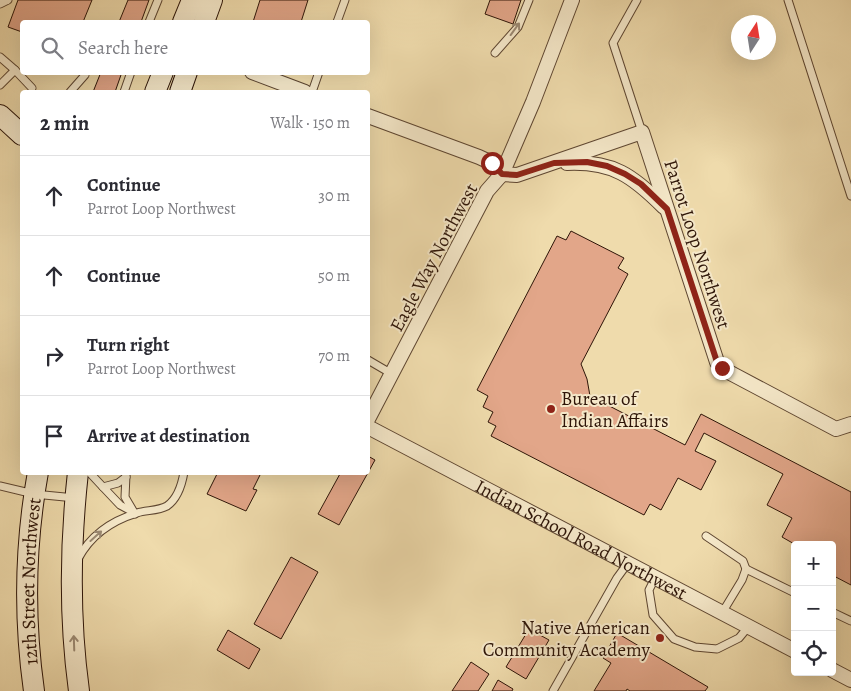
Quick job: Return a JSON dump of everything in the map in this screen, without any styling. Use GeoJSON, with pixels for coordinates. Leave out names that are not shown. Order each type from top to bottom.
{"type":"FeatureCollection","features":[{"type":"Feature","properties":{"kind":"main road"},"geometry":{"type":"LineString","coordinates":[[184,20],[192,0]]}},
{"type":"Feature","properties":{"kind":"main road"},"geometry":{"type":"LineString","coordinates":[[205,20],[212,0]]}},
{"type":"Feature","properties":{"kind":"main road"},"geometry":{"type":"LineString","coordinates":[[156,90],[162,75]]}},
{"type":"Feature","properties":{"kind":"main road"},"geometry":{"type":"LineString","coordinates":[[181,90],[186,75]]}},
{"type":"Feature","properties":{"kind":"main road"},"geometry":{"type":"LineString","coordinates":[[2,120],[20,134]]}},
{"type":"Feature","properties":{"kind":"main road","name":"12th Street Northwest"},"geometry":{"type":"LineString","coordinates":[[34,691],[29,657],[28,567],[37,475]]}},
{"type":"Feature","properties":{"kind":"main road","name":"12th Street Northwest"},"geometry":{"type":"LineString","coordinates":[[78,475],[71,573],[74,654],[79,691]]}},
{"type":"Feature","properties":{"kind":"street","name":"Eagle Way Northwest"},"geometry":{"type":"LineString","coordinates":[[370,415],[487,191],[502,174],[533,102],[572,0]]}},
{"type":"Feature","properties":{"kind":"street"},"geometry":{"type":"LineString","coordinates":[[260,75],[300,90]]}},
{"type":"Feature","properties":{"kind":"street"},"geometry":{"type":"LineString","coordinates":[[370,117],[479,157],[492,163],[502,174],[517,175],[642,132]]}},
{"type":"Feature","properties":{"kind":"street","name":"Parrot Loop Northwest"},"geometry":{"type":"LineString","coordinates":[[642,132],[717,362],[722,368],[836,429],[851,424]]}},
{"type":"Feature","properties":{"kind":"street"},"geometry":{"type":"LineString","coordinates":[[554,163],[587,162],[607,166],[641,184],[667,209]]}},
{"type":"Feature","properties":{"kind":"street","name":"Indian School Road Northwest"},"geometry":{"type":"LineString","coordinates":[[370,428],[791,648]]}},
{"type":"Feature","properties":{"kind":"street"},"geometry":{"type":"LineString","coordinates":[[836,672],[851,680]]}},
{"type":"Feature","properties":{"kind":"lane"},"geometry":{"type":"LineString","coordinates":[[0,4],[8,0]]}},
{"type":"Feature","properties":{"kind":"lane"},"geometry":{"type":"LineString","coordinates":[[150,20],[158,0]]}},
{"type":"Feature","properties":{"kind":"lane"},"geometry":{"type":"LineString","coordinates":[[338,20],[345,0]]}},
{"type":"Feature","properties":{"kind":"lane"},"geometry":{"type":"LineString","coordinates":[[495,53],[518,27],[529,0]]}},
{"type":"Feature","properties":{"kind":"lane"},"geometry":{"type":"LineString","coordinates":[[637,0],[613,43],[642,132]]}},
{"type":"Feature","properties":{"kind":"lane"},"geometry":{"type":"LineString","coordinates":[[788,0],[851,196]]}},
{"type":"Feature","properties":{"kind":"lane"},"geometry":{"type":"LineString","coordinates":[[0,57],[32,88]]}},
{"type":"Feature","properties":{"kind":"lane"},"geometry":{"type":"LineString","coordinates":[[0,84],[15,70]]}},
{"type":"Feature","properties":{"kind":"lane"},"geometry":{"type":"LineString","coordinates":[[72,90],[85,75]]}},
{"type":"Feature","properties":{"kind":"lane"},"geometry":{"type":"LineString","coordinates":[[125,90],[130,75]]}},
{"type":"Feature","properties":{"kind":"lane"},"geometry":{"type":"LineString","coordinates":[[313,90],[318,75]]}},
{"type":"Feature","properties":{"kind":"lane"},"geometry":{"type":"LineString","coordinates":[[370,361],[392,374]]}},
{"type":"Feature","properties":{"kind":"lane"},"geometry":{"type":"LineString","coordinates":[[92,475],[120,505],[135,514]]}},
{"type":"Feature","properties":{"kind":"lane"},"geometry":{"type":"LineString","coordinates":[[102,487],[118,483],[126,475]]}},
{"type":"Feature","properties":{"kind":"lane"},"geometry":{"type":"LineString","coordinates":[[126,475],[125,497],[135,514]]}},
{"type":"Feature","properties":{"kind":"lane"},"geometry":{"type":"LineString","coordinates":[[71,573],[85,546],[97,533],[113,523],[135,514],[168,506],[178,492],[183,475]]}},
{"type":"Feature","properties":{"kind":"lane"},"geometry":{"type":"LineString","coordinates":[[0,486],[34,494],[75,498]]}},
{"type":"Feature","properties":{"kind":"lane"},"geometry":{"type":"LineString","coordinates":[[706,536],[743,561],[746,570],[722,613]]}},
{"type":"Feature","properties":{"kind":"lane"},"geometry":{"type":"LineString","coordinates":[[553,691],[617,578],[628,563]]}},
{"type":"Feature","properties":{"kind":"lane"},"geometry":{"type":"LineString","coordinates":[[746,570],[791,591]]}},
{"type":"Feature","properties":{"kind":"lane"},"geometry":{"type":"LineString","coordinates":[[655,578],[649,590],[652,616],[674,639],[695,647],[716,649],[739,638],[748,626]]}},
{"type":"Feature","properties":{"kind":"lane"},"geometry":{"type":"LineString","coordinates":[[836,614],[851,621]]}},
{"type":"Feature","properties":{"kind":"building"},"geometry":{"type":"Polygon","coordinates":[[[18,0],[92,0],[84,20],[20,20],[20,31],[8,27],[18,0]]]}},
{"type":"Feature","properties":{"kind":"building"},"geometry":{"type":"Polygon","coordinates":[[[128,0],[149,0],[142,20],[120,20],[128,0]]]}},
{"type":"Feature","properties":{"kind":"building"},"geometry":{"type":"Polygon","coordinates":[[[260,0],[308,0],[302,20],[254,20],[260,0]]]}},
{"type":"Feature","properties":{"kind":"building"},"geometry":{"type":"Polygon","coordinates":[[[490,0],[521,0],[513,24],[485,14],[490,0]]]}},
{"type":"Feature","properties":{"kind":"building"},"geometry":{"type":"Polygon","coordinates":[[[100,75],[121,75],[116,90],[94,90],[100,75]]]}},
{"type":"Feature","properties":{"kind":"building","name":"Bureau of Indian Affairs"},"geometry":{"type":"Polygon","coordinates":[[[571,231],[624,258],[618,268],[628,274],[581,364],[587,379],[590,396],[685,445],[701,414],[851,492],[851,585],[836,577],[836,541],[791,542],[782,537],[792,518],[767,505],[783,474],[704,433],[695,451],[716,461],[701,490],[678,478],[661,510],[650,504],[644,515],[491,436],[496,426],[488,422],[493,412],[483,407],[488,396],[477,390],[557,236],[566,240],[571,231]]]}},
{"type":"Feature","properties":{"kind":"building"},"geometry":{"type":"Polygon","coordinates":[[[370,457],[375,460],[370,469],[370,457]]]}},
{"type":"Feature","properties":{"kind":"building"},"geometry":{"type":"Polygon","coordinates":[[[216,475],[260,475],[253,489],[257,490],[246,511],[207,494],[216,475]]]}},
{"type":"Feature","properties":{"kind":"building"},"geometry":{"type":"Polygon","coordinates":[[[339,475],[367,475],[339,525],[318,514],[339,475]]]}},
{"type":"Feature","properties":{"kind":"building"},"geometry":{"type":"Polygon","coordinates":[[[291,557],[318,572],[281,639],[254,624],[291,557]]]}},
{"type":"Feature","properties":{"kind":"building"},"geometry":{"type":"Polygon","coordinates":[[[529,629],[549,640],[526,679],[506,667],[529,629]]]}},
{"type":"Feature","properties":{"kind":"building"},"geometry":{"type":"Polygon","coordinates":[[[228,630],[260,649],[249,669],[217,650],[228,630]]]}},
{"type":"Feature","properties":{"kind":"building"},"geometry":{"type":"Polygon","coordinates":[[[617,633],[708,687],[705,691],[630,691],[627,689],[626,691],[594,691],[611,663],[603,658],[617,633]]]}},
{"type":"Feature","properties":{"kind":"building"},"geometry":{"type":"Polygon","coordinates":[[[471,662],[489,674],[478,691],[452,691],[471,662]]]}},
{"type":"Feature","properties":{"kind":"building"},"geometry":{"type":"Polygon","coordinates":[[[498,680],[513,689],[512,691],[492,691],[498,680]]]}},
{"type":"Feature","properties":{"kind":"place","name":"Bureau of Indian Affairs"},"geometry":{"type":"Point","coordinates":[551,409]}},
{"type":"Feature","properties":{"kind":"place","name":"Native American Community Academy"},"geometry":{"type":"Point","coordinates":[660,638]}},
{"type":"Feature","properties":{"kind":"route"},"geometry":{"type":"LineString","coordinates":[[492,163],[502,174],[517,175],[554,163],[587,162],[607,166],[641,184],[667,209],[717,362],[722,368]]}}]}
